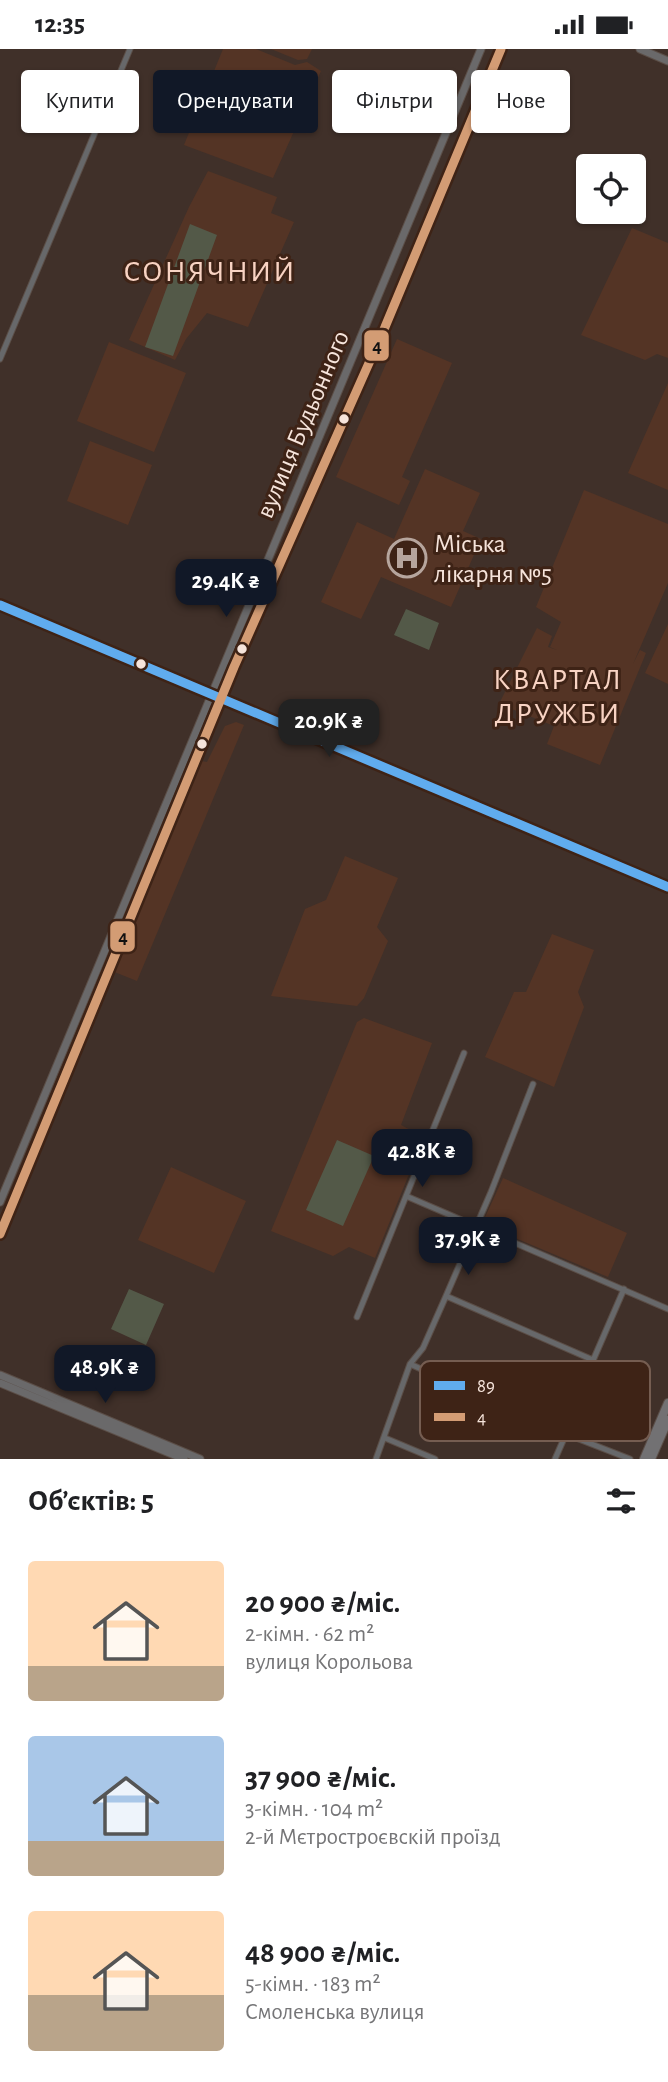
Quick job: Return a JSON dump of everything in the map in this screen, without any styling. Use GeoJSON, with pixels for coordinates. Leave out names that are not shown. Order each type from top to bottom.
{"type":"FeatureCollection","features":[{"type":"Feature","properties":{"kind":"main road","name":"вулиця Будьонного"},"geometry":{"type":"LineString","coordinates":[[0,1202],[210,693],[324,428],[481,49]]}},
{"type":"Feature","properties":{"kind":"main road","name":"вулиця Будьонного"},"geometry":{"type":"LineString","coordinates":[[0,1234],[123,930],[221,698],[385,327],[500,49]]}},
{"type":"Feature","properties":{"kind":"main road"},"geometry":{"type":"LineString","coordinates":[[640,49],[668,61]]}},
{"type":"Feature","properties":{"kind":"main road"},"geometry":{"type":"LineString","coordinates":[[0,605],[668,887]]}},
{"type":"Feature","properties":{"kind":"main road"},"geometry":{"type":"LineString","coordinates":[[0,1375],[200,1459]]}},
{"type":"Feature","properties":{"kind":"main road"},"geometry":{"type":"LineString","coordinates":[[0,1383],[184,1459]]}},
{"type":"Feature","properties":{"kind":"main road"},"geometry":{"type":"LineString","coordinates":[[644,1459],[668,1403]]}},
{"type":"Feature","properties":{"kind":"main road"},"geometry":{"type":"LineString","coordinates":[[651,1459],[668,1419]]}},
{"type":"Feature","properties":{"kind":"street"},"geometry":{"type":"LineString","coordinates":[[0,359],[130,49]]}},
{"type":"Feature","properties":{"kind":"street"},"geometry":{"type":"LineString","coordinates":[[357,1317],[464,1053]]}},
{"type":"Feature","properties":{"kind":"street"},"geometry":{"type":"LineString","coordinates":[[376,1459],[410,1364],[423,1348],[446,1296],[533,1084]]}},
{"type":"Feature","properties":{"kind":"street"},"geometry":{"type":"LineString","coordinates":[[405,1196],[668,1309]]}},
{"type":"Feature","properties":{"kind":"street"},"geometry":{"type":"LineString","coordinates":[[446,1296],[593,1360],[624,1289]]}},
{"type":"Feature","properties":{"kind":"street"},"geometry":{"type":"LineString","coordinates":[[410,1364],[420,1368]]}},
{"type":"Feature","properties":{"kind":"street"},"geometry":{"type":"LineString","coordinates":[[384,1438],[435,1459]]}},
{"type":"Feature","properties":{"kind":"street"},"geometry":{"type":"LineString","coordinates":[[555,1459],[563,1441]]}},
{"type":"Feature","properties":{"kind":"street"},"geometry":{"type":"LineString","coordinates":[[584,1441],[630,1459]]}},
{"type":"Feature","properties":{"kind":"shaded area"},"geometry":{"type":"Polygon","coordinates":[[[223,49],[256,49],[295,65],[307,62],[321,71],[318,78],[318,70],[214,70],[223,49]]]}},
{"type":"Feature","properties":{"kind":"shaded area"},"geometry":{"type":"Polygon","coordinates":[[[271,49],[312,49],[307,59],[298,60],[271,49]]]}},
{"type":"Feature","properties":{"kind":"shaded area"},"geometry":{"type":"Polygon","coordinates":[[[189,133],[293,133],[273,178],[184,145],[189,133]]]}},
{"type":"Feature","properties":{"kind":"shaded area"},"geometry":{"type":"Polygon","coordinates":[[[208,171],[277,197],[271,213],[294,222],[248,327],[207,313],[186,339],[175,360],[129,340],[208,171]]]}},
{"type":"Feature","properties":{"kind":"shaded area"},"geometry":{"type":"Polygon","coordinates":[[[632,228],[668,243],[668,358],[657,354],[645,360],[581,335],[632,228]]]}},
{"type":"Feature","properties":{"kind":"shaded area"},"geometry":{"type":"Polygon","coordinates":[[[397,339],[452,363],[402,477],[410,481],[399,505],[336,477],[397,339]]]}},
{"type":"Feature","properties":{"kind":"shaded area"},"geometry":{"type":"Polygon","coordinates":[[[109,342],[186,373],[154,452],[77,421],[109,342]]]}},
{"type":"Feature","properties":{"kind":"shaded area"},"geometry":{"type":"Polygon","coordinates":[[[668,383],[668,490],[628,473],[668,383]]]}},
{"type":"Feature","properties":{"kind":"shaded area"},"geometry":{"type":"Polygon","coordinates":[[[90,441],[152,465],[128,525],[67,501],[90,441]]]}},
{"type":"Feature","properties":{"kind":"shaded area","name":"Міська лікарня №5"},"geometry":{"type":"Polygon","coordinates":[[[425,469],[480,493],[463,531],[481,539],[451,607],[381,577],[361,619],[321,602],[357,522],[394,539],[425,469]]]}},
{"type":"Feature","properties":{"kind":"shaded area"},"geometry":{"type":"Polygon","coordinates":[[[584,490],[668,524],[668,583],[633,664],[640,650],[646,653],[600,765],[547,744],[554,726],[499,704],[537,628],[552,636],[548,647],[557,650],[550,647],[561,622],[536,607],[584,490]]]}},
{"type":"Feature","properties":{"kind":"shaded area"},"geometry":{"type":"Polygon","coordinates":[[[668,624],[668,684],[645,673],[668,624]]]}},
{"type":"Feature","properties":{"kind":"shaded area"},"geometry":{"type":"Polygon","coordinates":[[[236,722],[244,725],[137,981],[112,971],[201,761],[207,762],[225,726],[236,722]]]}},
{"type":"Feature","properties":{"kind":"shaded area"},"geometry":{"type":"Polygon","coordinates":[[[345,856],[398,878],[377,927],[388,941],[364,998],[357,1006],[271,996],[305,909],[326,900],[345,856]]]}},
{"type":"Feature","properties":{"kind":"shaded area"},"geometry":{"type":"Polygon","coordinates":[[[552,934],[594,950],[578,992],[584,1007],[554,1087],[485,1057],[514,992],[526,992],[552,934]]]}},
{"type":"Feature","properties":{"kind":"shaded area"},"geometry":{"type":"Polygon","coordinates":[[[364,1018],[432,1043],[401,1125],[424,1137],[375,1258],[349,1247],[333,1256],[271,1231],[357,1022],[364,1018]]]}},
{"type":"Feature","properties":{"kind":"shaded area"},"geometry":{"type":"Polygon","coordinates":[[[171,1167],[246,1201],[214,1273],[138,1240],[171,1167]]]}},
{"type":"Feature","properties":{"kind":"shaded area"},"geometry":{"type":"Polygon","coordinates":[[[503,1178],[627,1233],[608,1277],[482,1224],[503,1178]]]}},
{"type":"Feature","properties":{"kind":"green space"},"geometry":{"type":"Polygon","coordinates":[[[190,224],[217,235],[173,356],[145,347],[190,224]]]}},
{"type":"Feature","properties":{"kind":"green space"},"geometry":{"type":"Polygon","coordinates":[[[406,609],[439,623],[429,650],[394,635],[406,609]]]}},
{"type":"Feature","properties":{"kind":"green space"},"geometry":{"type":"Polygon","coordinates":[[[337,1140],[374,1156],[343,1226],[306,1210],[337,1140]]]}},
{"type":"Feature","properties":{"kind":"green space"},"geometry":{"type":"Polygon","coordinates":[[[129,1289],[164,1304],[146,1345],[111,1329],[129,1289]]]}},
{"type":"Feature","properties":{"kind":"transit line","name":"4"},"geometry":{"type":"LineString","coordinates":[[0,1234],[234,667],[385,327],[501,49]]}},
{"type":"Feature","properties":{"kind":"transit line","name":"89"},"geometry":{"type":"LineString","coordinates":[[0,605],[668,887]]}},
{"type":"Feature","properties":{"kind":"place","name":"Міська лікарня №5"},"geometry":{"type":"Point","coordinates":[407,558]}},
{"type":"Feature","properties":{"kind":"district","name":"СОНЯЧНИЙ"},"geometry":{"type":"Point","coordinates":[210,271]}},
{"type":"Feature","properties":{"kind":"district","name":"КВАРТАЛ ДРУЖБИ"},"geometry":{"type":"Point","coordinates":[558,696]}}]}
